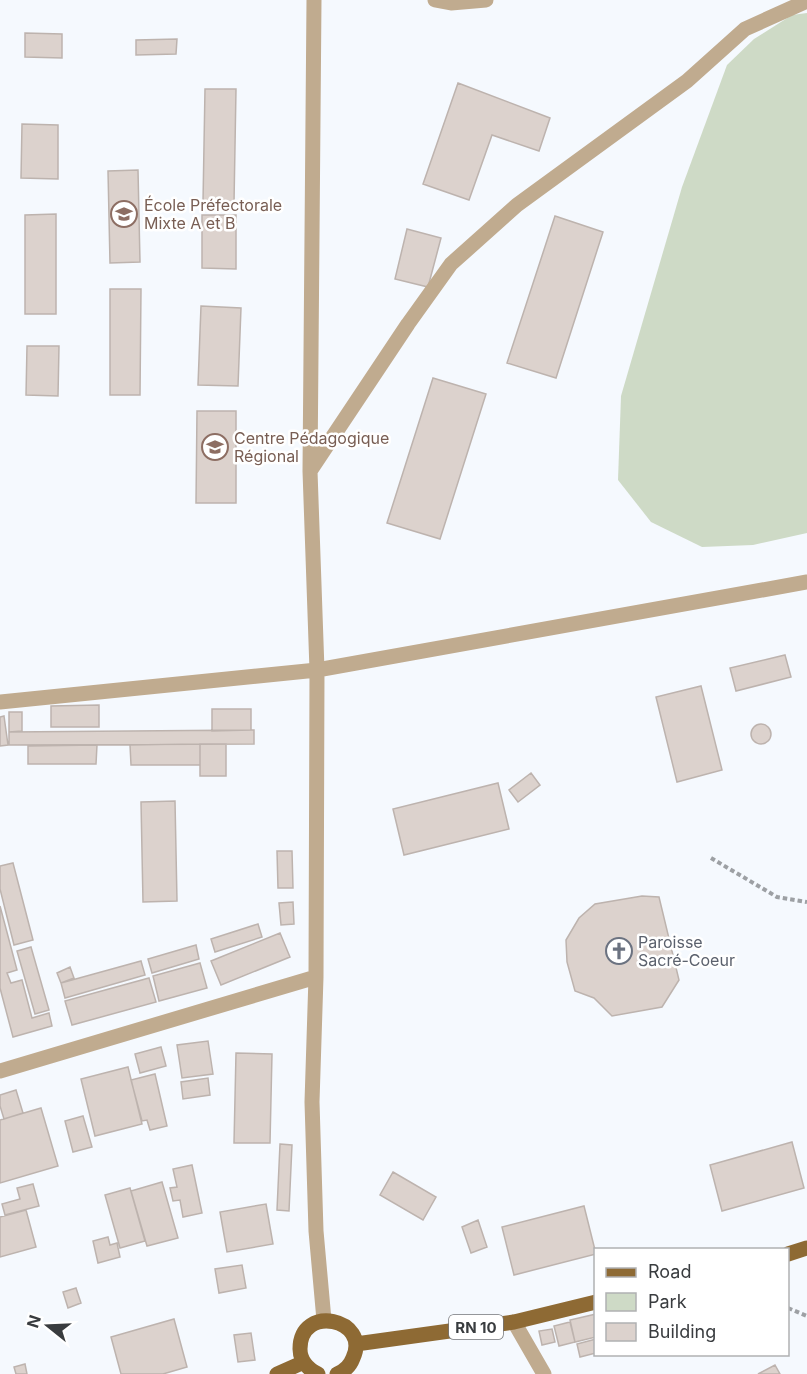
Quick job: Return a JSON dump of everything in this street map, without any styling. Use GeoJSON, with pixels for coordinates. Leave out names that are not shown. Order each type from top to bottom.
{"type":"FeatureCollection","features":[{"type":"Feature","properties":{"kind":"main road"},"geometry":{"type":"LineString","coordinates":[[789,1254],[807,1248]]}},
{"type":"Feature","properties":{"kind":"main road","name":"RN 10"},"geometry":{"type":"LineString","coordinates":[[356,1344],[514,1322],[594,1302]]}},
{"type":"Feature","properties":{"kind":"main road"},"geometry":{"type":"LineString","coordinates":[[318,1374],[304,1362],[300,1352],[301,1340],[306,1330],[314,1323],[335,1320],[352,1334],[356,1344],[355,1355],[350,1365],[337,1374]]}},
{"type":"Feature","properties":{"kind":"main road"},"geometry":{"type":"LineString","coordinates":[[277,1374],[304,1362]]}},
{"type":"Feature","properties":{"kind":"street"},"geometry":{"type":"LineString","coordinates":[[314,0],[310,471],[317,670],[316,977],[312,1102],[316,1231],[324,1320]]}},
{"type":"Feature","properties":{"kind":"street"},"geometry":{"type":"LineString","coordinates":[[435,0],[451,3],[486,0]]}},
{"type":"Feature","properties":{"kind":"street"},"geometry":{"type":"LineString","coordinates":[[310,471],[451,264],[517,205],[687,81],[746,29],[807,1]]}},
{"type":"Feature","properties":{"kind":"street"},"geometry":{"type":"LineString","coordinates":[[0,702],[317,670],[807,582]]}},
{"type":"Feature","properties":{"kind":"street"},"geometry":{"type":"LineString","coordinates":[[0,1071],[316,977]]}},
{"type":"Feature","properties":{"kind":"street"},"geometry":{"type":"LineString","coordinates":[[514,1322],[544,1374]]}},
{"type":"Feature","properties":{"kind":"path"},"geometry":{"type":"LineString","coordinates":[[711,858],[777,897],[807,902]]}},
{"type":"Feature","properties":{"kind":"path"},"geometry":{"type":"LineString","coordinates":[[789,1308],[807,1316]]}},
{"type":"Feature","properties":{"kind":"green space"},"geometry":{"type":"Polygon","coordinates":[[[807,13],[807,533],[753,545],[702,547],[651,522],[618,480],[621,396],[682,187],[727,65],[754,39],[792,15],[807,13]]]}},
{"type":"Feature","properties":{"kind":"building"},"geometry":{"type":"Polygon","coordinates":[[[25,33],[62,34],[62,58],[25,57],[25,33]]]}},
{"type":"Feature","properties":{"kind":"building"},"geometry":{"type":"Polygon","coordinates":[[[177,39],[176,54],[136,55],[136,40],[177,39]]]}},
{"type":"Feature","properties":{"kind":"building"},"geometry":{"type":"Polygon","coordinates":[[[458,83],[550,118],[539,151],[492,135],[469,200],[423,184],[458,83]]]}},
{"type":"Feature","properties":{"kind":"building"},"geometry":{"type":"Polygon","coordinates":[[[205,89],[236,89],[234,203],[203,202],[205,89]]]}},
{"type":"Feature","properties":{"kind":"building"},"geometry":{"type":"Polygon","coordinates":[[[22,124],[58,125],[58,179],[21,178],[22,124]]]}},
{"type":"Feature","properties":{"kind":"building"},"geometry":{"type":"Polygon","coordinates":[[[138,170],[140,262],[110,263],[108,171],[138,170]]]}},
{"type":"Feature","properties":{"kind":"building"},"geometry":{"type":"Polygon","coordinates":[[[56,214],[56,314],[25,314],[25,215],[56,214]]]}},
{"type":"Feature","properties":{"kind":"building"},"geometry":{"type":"Polygon","coordinates":[[[202,215],[236,215],[236,269],[202,268],[202,215]]]}},
{"type":"Feature","properties":{"kind":"building"},"geometry":{"type":"Polygon","coordinates":[[[555,216],[603,232],[556,378],[507,363],[555,216]]]}},
{"type":"Feature","properties":{"kind":"building"},"geometry":{"type":"Polygon","coordinates":[[[407,229],[441,238],[428,287],[395,279],[407,229]]]}},
{"type":"Feature","properties":{"kind":"building"},"geometry":{"type":"Polygon","coordinates":[[[110,289],[141,289],[140,395],[110,395],[110,289]]]}},
{"type":"Feature","properties":{"kind":"building"},"geometry":{"type":"Polygon","coordinates":[[[201,306],[241,308],[238,386],[198,385],[201,306]]]}},
{"type":"Feature","properties":{"kind":"building"},"geometry":{"type":"Polygon","coordinates":[[[27,346],[59,346],[58,396],[26,395],[27,346]]]}},
{"type":"Feature","properties":{"kind":"building"},"geometry":{"type":"Polygon","coordinates":[[[433,378],[486,394],[440,539],[387,523],[433,378]]]}},
{"type":"Feature","properties":{"kind":"building"},"geometry":{"type":"Polygon","coordinates":[[[197,411],[236,411],[236,503],[196,503],[197,411]]]}},
{"type":"Feature","properties":{"kind":"building"},"geometry":{"type":"Polygon","coordinates":[[[785,655],[791,677],[736,691],[730,668],[785,655]]]}},
{"type":"Feature","properties":{"kind":"building"},"geometry":{"type":"Polygon","coordinates":[[[701,686],[722,770],[677,782],[656,697],[701,686]]]}},
{"type":"Feature","properties":{"kind":"building"},"geometry":{"type":"Polygon","coordinates":[[[99,705],[99,727],[51,727],[51,706],[99,705]]]}},
{"type":"Feature","properties":{"kind":"building"},"geometry":{"type":"Polygon","coordinates":[[[212,709],[251,709],[251,730],[212,731],[212,709]]]}},
{"type":"Feature","properties":{"kind":"building"},"geometry":{"type":"Polygon","coordinates":[[[9,712],[22,712],[22,731],[9,732],[9,712]]]}},
{"type":"Feature","properties":{"kind":"building"},"geometry":{"type":"Polygon","coordinates":[[[4,716],[8,745],[0,746],[0,717],[4,716]]]}},
{"type":"Feature","properties":{"kind":"building"},"geometry":{"type":"Polygon","coordinates":[[[761,724],[768,727],[771,734],[768,741],[761,744],[754,741],[751,734],[754,727],[761,724]]]}},
{"type":"Feature","properties":{"kind":"building"},"geometry":{"type":"Polygon","coordinates":[[[254,730],[254,744],[9,745],[9,732],[254,730]]]}},
{"type":"Feature","properties":{"kind":"building"},"geometry":{"type":"Polygon","coordinates":[[[200,744],[200,765],[131,765],[130,745],[200,744]]]}},
{"type":"Feature","properties":{"kind":"building"},"geometry":{"type":"Polygon","coordinates":[[[200,744],[226,744],[226,776],[200,776],[200,744]]]}},
{"type":"Feature","properties":{"kind":"building"},"geometry":{"type":"Polygon","coordinates":[[[97,745],[96,764],[28,764],[28,746],[97,745]]]}},
{"type":"Feature","properties":{"kind":"building"},"geometry":{"type":"Polygon","coordinates":[[[531,773],[540,785],[518,802],[509,790],[531,773]]]}},
{"type":"Feature","properties":{"kind":"building"},"geometry":{"type":"Polygon","coordinates":[[[498,783],[509,829],[404,855],[393,809],[498,783]]]}},
{"type":"Feature","properties":{"kind":"building"},"geometry":{"type":"Polygon","coordinates":[[[175,801],[177,901],[143,902],[141,802],[175,801]]]}},
{"type":"Feature","properties":{"kind":"building"},"geometry":{"type":"Polygon","coordinates":[[[277,851],[292,851],[293,888],[278,888],[277,851]]]}},
{"type":"Feature","properties":{"kind":"building"},"geometry":{"type":"Polygon","coordinates":[[[13,863],[33,940],[14,945],[0,889],[0,866],[13,863]]]}},
{"type":"Feature","properties":{"kind":"building","name":"Paroisse Sacré-Coeur"},"geometry":{"type":"Polygon","coordinates":[[[642,896],[659,897],[679,980],[662,1007],[612,1016],[594,998],[575,991],[567,962],[566,940],[579,918],[595,904],[642,896]]]}},
{"type":"Feature","properties":{"kind":"building"},"geometry":{"type":"Polygon","coordinates":[[[293,902],[294,924],[281,925],[279,903],[293,902]]]}},
{"type":"Feature","properties":{"kind":"building"},"geometry":{"type":"Polygon","coordinates":[[[0,906],[17,970],[7,973],[11,983],[22,980],[32,1018],[49,1013],[52,1026],[13,1037],[0,988],[0,906]]]}},
{"type":"Feature","properties":{"kind":"building"},"geometry":{"type":"Polygon","coordinates":[[[258,924],[262,937],[215,952],[211,939],[258,924]]]}},
{"type":"Feature","properties":{"kind":"building"},"geometry":{"type":"Polygon","coordinates":[[[280,933],[290,957],[221,985],[211,961],[280,933]]]}},
{"type":"Feature","properties":{"kind":"building"},"geometry":{"type":"Polygon","coordinates":[[[196,945],[199,959],[152,973],[148,959],[196,945]]]}},
{"type":"Feature","properties":{"kind":"building"},"geometry":{"type":"Polygon","coordinates":[[[31,947],[49,1010],[35,1014],[17,951],[31,947]]]}},
{"type":"Feature","properties":{"kind":"building"},"geometry":{"type":"Polygon","coordinates":[[[141,961],[145,975],[65,998],[61,983],[141,961]]]}},
{"type":"Feature","properties":{"kind":"building"},"geometry":{"type":"Polygon","coordinates":[[[200,963],[207,988],[159,1001],[153,976],[200,963]]]}},
{"type":"Feature","properties":{"kind":"building"},"geometry":{"type":"Polygon","coordinates":[[[70,967],[74,978],[61,983],[57,973],[70,967]]]}},
{"type":"Feature","properties":{"kind":"building"},"geometry":{"type":"Polygon","coordinates":[[[149,978],[156,1002],[72,1025],[65,1001],[149,978]]]}},
{"type":"Feature","properties":{"kind":"building"},"geometry":{"type":"Polygon","coordinates":[[[208,1041],[213,1074],[182,1078],[177,1045],[208,1041]]]}},
{"type":"Feature","properties":{"kind":"building"},"geometry":{"type":"Polygon","coordinates":[[[161,1047],[166,1066],[140,1073],[135,1054],[161,1047]]]}},
{"type":"Feature","properties":{"kind":"building"},"geometry":{"type":"Polygon","coordinates":[[[236,1053],[272,1054],[270,1143],[234,1143],[236,1053]]]}},
{"type":"Feature","properties":{"kind":"building"},"geometry":{"type":"Polygon","coordinates":[[[128,1067],[142,1124],[95,1136],[81,1079],[128,1067]]]}},
{"type":"Feature","properties":{"kind":"building"},"geometry":{"type":"Polygon","coordinates":[[[155,1074],[167,1126],[150,1130],[147,1120],[142,1121],[131,1080],[155,1074]]]}},
{"type":"Feature","properties":{"kind":"building"},"geometry":{"type":"Polygon","coordinates":[[[208,1078],[210,1095],[183,1099],[181,1082],[208,1078]]]}},
{"type":"Feature","properties":{"kind":"building"},"geometry":{"type":"Polygon","coordinates":[[[16,1090],[23,1113],[4,1119],[0,1106],[0,1095],[16,1090]]]}},
{"type":"Feature","properties":{"kind":"building"},"geometry":{"type":"Polygon","coordinates":[[[41,1108],[58,1166],[0,1183],[0,1120],[41,1108]]]}},
{"type":"Feature","properties":{"kind":"building"},"geometry":{"type":"Polygon","coordinates":[[[83,1116],[92,1147],[73,1152],[65,1121],[83,1116]]]}},
{"type":"Feature","properties":{"kind":"building"},"geometry":{"type":"Polygon","coordinates":[[[792,1142],[804,1188],[722,1211],[710,1165],[792,1142]]]}},
{"type":"Feature","properties":{"kind":"building"},"geometry":{"type":"Polygon","coordinates":[[[280,1144],[292,1145],[289,1211],[277,1210],[280,1144]]]}},
{"type":"Feature","properties":{"kind":"building"},"geometry":{"type":"Polygon","coordinates":[[[192,1165],[202,1213],[183,1217],[180,1200],[173,1201],[170,1188],[177,1187],[173,1169],[192,1165]]]}},
{"type":"Feature","properties":{"kind":"building"},"geometry":{"type":"Polygon","coordinates":[[[393,1172],[436,1197],[423,1220],[380,1195],[393,1172]]]}},
{"type":"Feature","properties":{"kind":"building"},"geometry":{"type":"Polygon","coordinates":[[[162,1182],[178,1238],[147,1246],[131,1191],[162,1182]]]}},
{"type":"Feature","properties":{"kind":"building"},"geometry":{"type":"Polygon","coordinates":[[[33,1184],[39,1206],[5,1215],[2,1204],[20,1199],[17,1188],[33,1184]]]}},
{"type":"Feature","properties":{"kind":"building"},"geometry":{"type":"Polygon","coordinates":[[[130,1188],[145,1241],[120,1248],[105,1195],[130,1188]]]}},
{"type":"Feature","properties":{"kind":"building"},"geometry":{"type":"Polygon","coordinates":[[[266,1204],[273,1244],[227,1252],[220,1212],[266,1204]]]}},
{"type":"Feature","properties":{"kind":"building"},"geometry":{"type":"Polygon","coordinates":[[[584,1206],[594,1248],[594,1255],[514,1275],[502,1227],[584,1206]]]}},
{"type":"Feature","properties":{"kind":"building"},"geometry":{"type":"Polygon","coordinates":[[[26,1210],[36,1247],[0,1257],[0,1217],[26,1210]]]}},
{"type":"Feature","properties":{"kind":"building"},"geometry":{"type":"Polygon","coordinates":[[[478,1220],[487,1247],[471,1253],[462,1227],[478,1220]]]}},
{"type":"Feature","properties":{"kind":"building"},"geometry":{"type":"Polygon","coordinates":[[[108,1237],[110,1245],[117,1243],[120,1257],[98,1263],[93,1241],[108,1237]]]}},
{"type":"Feature","properties":{"kind":"building"},"geometry":{"type":"Polygon","coordinates":[[[242,1265],[246,1288],[219,1293],[215,1269],[242,1265]]]}},
{"type":"Feature","properties":{"kind":"building"},"geometry":{"type":"Polygon","coordinates":[[[76,1288],[81,1303],[68,1308],[63,1292],[76,1288]]]}},
{"type":"Feature","properties":{"kind":"building"},"geometry":{"type":"Polygon","coordinates":[[[594,1314],[594,1337],[575,1342],[570,1320],[594,1314]]]}},
{"type":"Feature","properties":{"kind":"building"},"geometry":{"type":"Polygon","coordinates":[[[174,1319],[187,1367],[163,1374],[121,1374],[111,1337],[174,1319]]]}},
{"type":"Feature","properties":{"kind":"building"},"geometry":{"type":"Polygon","coordinates":[[[570,1322],[575,1342],[559,1346],[554,1326],[570,1322]]]}},
{"type":"Feature","properties":{"kind":"building"},"geometry":{"type":"Polygon","coordinates":[[[552,1329],[555,1342],[542,1345],[539,1331],[552,1329]]]}},
{"type":"Feature","properties":{"kind":"building"},"geometry":{"type":"Polygon","coordinates":[[[251,1333],[255,1360],[238,1362],[234,1335],[251,1333]]]}},
{"type":"Feature","properties":{"kind":"building"},"geometry":{"type":"Polygon","coordinates":[[[594,1340],[594,1354],[580,1357],[577,1344],[594,1340]]]}},
{"type":"Feature","properties":{"kind":"building"},"geometry":{"type":"Polygon","coordinates":[[[25,1364],[27,1374],[16,1374],[14,1367],[25,1364]]]}},
{"type":"Feature","properties":{"kind":"building"},"geometry":{"type":"Polygon","coordinates":[[[775,1365],[780,1374],[758,1374],[775,1365]]]}},
{"type":"Feature","properties":{"kind":"place","name":"École Préfectorale Mixte A et B"},"geometry":{"type":"Point","coordinates":[124,214]}},
{"type":"Feature","properties":{"kind":"place","name":"Centre Pédagogique Régional"},"geometry":{"type":"Point","coordinates":[215,447]}},
{"type":"Feature","properties":{"kind":"place","name":"Paroisse Sacré-Coeur"},"geometry":{"type":"Point","coordinates":[619,951]}}]}
